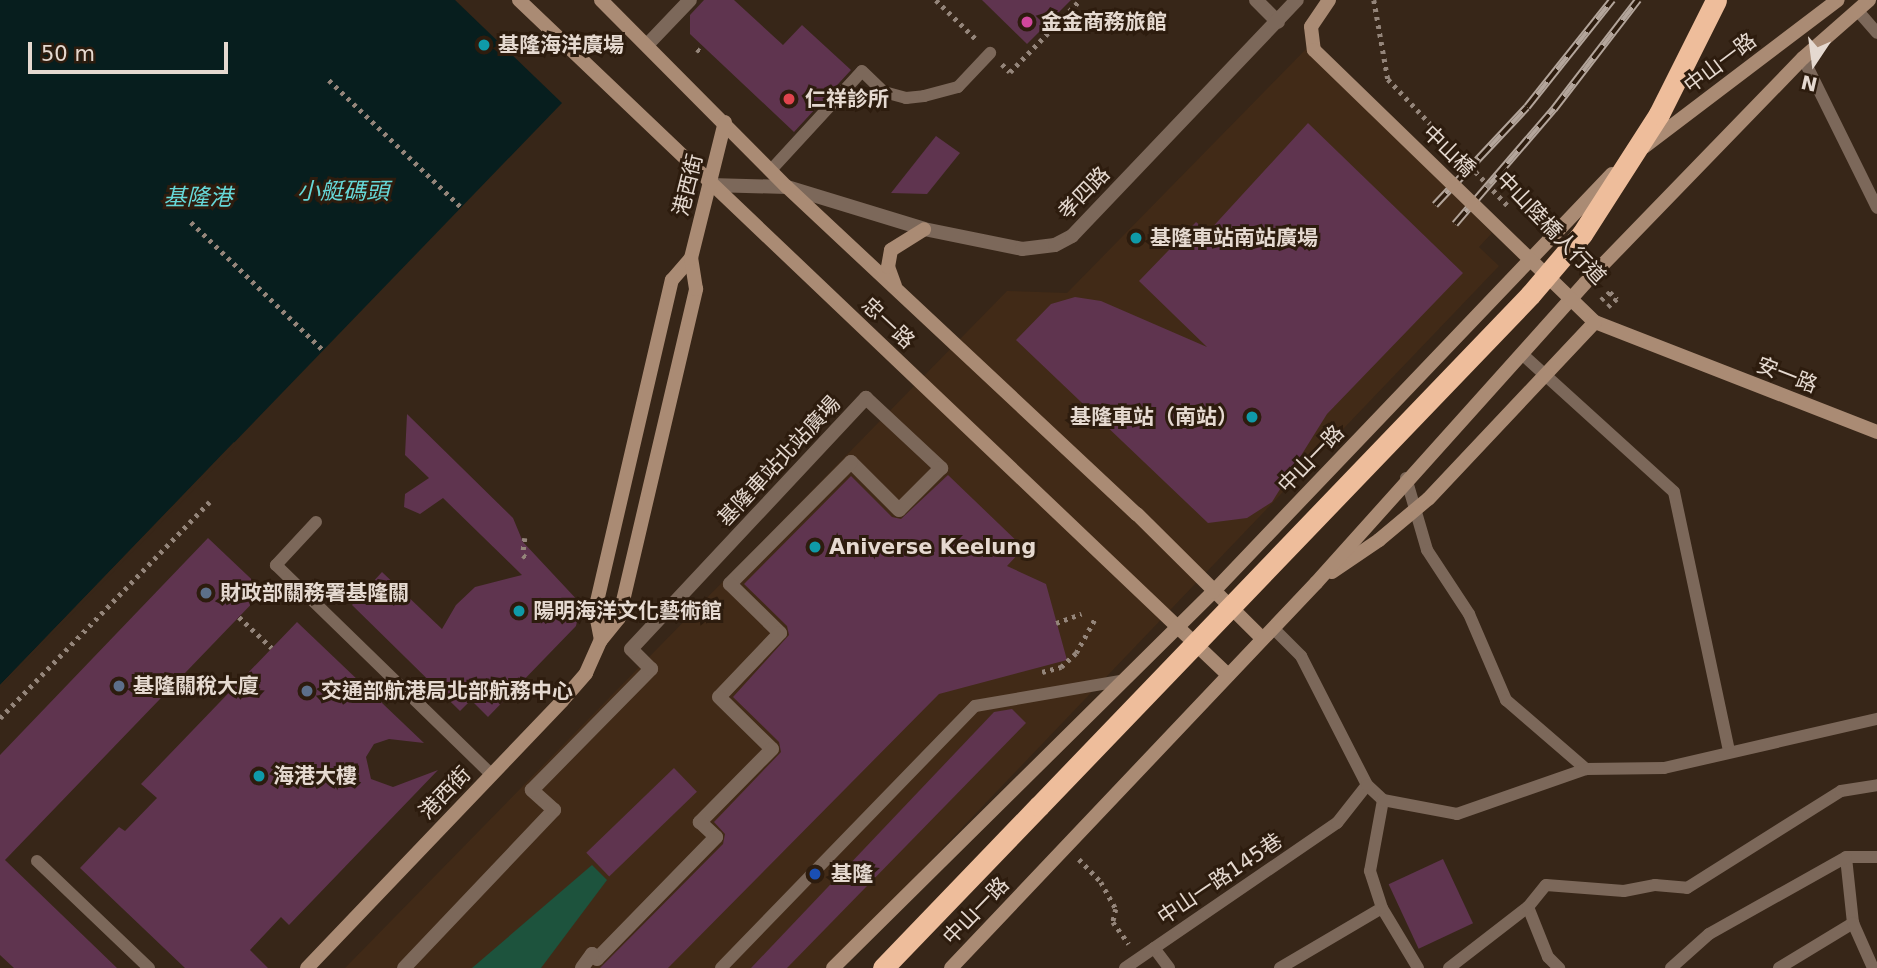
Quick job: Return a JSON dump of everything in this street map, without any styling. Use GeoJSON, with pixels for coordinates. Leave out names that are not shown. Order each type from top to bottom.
{"type":"FeatureCollection","features":[{"type":"Feature","properties":{"kind":"highway"},"geometry":{"type":"LineString","coordinates":[[883,968],[1530,295],[1582,234],[1659,114],[1716,0]]}},
{"type":"Feature","properties":{"kind":"street","name":"忠一路"},"geometry":{"type":"LineString","coordinates":[[519,0],[709,185],[1228,675]]}},
{"type":"Feature","properties":{"kind":"street","name":"忠一路"},"geometry":{"type":"LineString","coordinates":[[601,0],[787,187],[1137,514],[1213,592],[1268,634]]}},
{"type":"Feature","properties":{"kind":"street"},"geometry":{"type":"LineString","coordinates":[[647,45],[691,0]]}},
{"type":"Feature","properties":{"kind":"street"},"geometry":{"type":"LineString","coordinates":[[1256,0],[1278,22]]}},
{"type":"Feature","properties":{"kind":"street","name":"孝四路"},"geometry":{"type":"LineString","coordinates":[[709,185],[787,187],[924,229],[1022,250],[1055,245],[1072,236],[1297,0]]}},
{"type":"Feature","properties":{"kind":"street","name":"中山橋"},"geometry":{"type":"LineString","coordinates":[[1329,0],[1311,27],[1314,50],[1595,322]]}},
{"type":"Feature","properties":{"kind":"street","name":"中山一路"},"geometry":{"type":"LineString","coordinates":[[833,968],[1213,592],[1624,162],[1838,0]]}},
{"type":"Feature","properties":{"kind":"street","name":"中山一路"},"geometry":{"type":"LineString","coordinates":[[951,968],[1316,583],[1406,478],[1522,354],[1803,58],[1869,0]]}},
{"type":"Feature","properties":{"kind":"street","name":"港西街"},"geometry":{"type":"LineString","coordinates":[[307,968],[578,684],[594,662],[601,639],[619,618],[696,289],[691,258],[725,122]]}},
{"type":"Feature","properties":{"kind":"street"},"geometry":{"type":"LineString","coordinates":[[897,290],[888,267],[891,250],[924,229]]}},
{"type":"Feature","properties":{"kind":"street","name":"港西街"},"geometry":{"type":"LineString","coordinates":[[601,639],[595,610],[672,280],[691,258]]}},
{"type":"Feature","properties":{"kind":"street"},"geometry":{"type":"LineString","coordinates":[[1316,583],[1379,540],[1427,499],[1595,322]]}},
{"type":"Feature","properties":{"kind":"street","name":"安一路"},"geometry":{"type":"LineString","coordinates":[[1595,322],[1681,358],[1877,432]]}},
{"type":"Feature","properties":{"kind":"street","name":"基隆車站北站廣場"},"geometry":{"type":"LineString","coordinates":[[404,968],[554,810],[532,790],[651,669],[631,649],[866,398],[940,468],[899,510],[851,462],[730,584],[780,633],[719,697],[772,748],[700,822],[716,837],[597,959],[592,954],[582,968]]}},
{"type":"Feature","properties":{"kind":"lane"},"geometry":{"type":"LineString","coordinates":[[1858,11],[1877,33]]}},
{"type":"Feature","properties":{"kind":"lane"},"geometry":{"type":"LineString","coordinates":[[771,170],[862,71],[884,92],[906,98],[924,96],[958,87],[990,53]]}},
{"type":"Feature","properties":{"kind":"lane"},"geometry":{"type":"LineString","coordinates":[[1803,58],[1877,208]]}},
{"type":"Feature","properties":{"kind":"lane"},"geometry":{"type":"LineString","coordinates":[[1522,354],[1674,492],[1729,751]]}},
{"type":"Feature","properties":{"kind":"lane"},"geometry":{"type":"LineString","coordinates":[[1406,478],[1427,550],[1469,614],[1506,700],[1586,769]]}},
{"type":"Feature","properties":{"kind":"lane"},"geometry":{"type":"LineString","coordinates":[[316,522],[276,565],[492,775]]}},
{"type":"Feature","properties":{"kind":"lane"},"geometry":{"type":"LineString","coordinates":[[1268,634],[1301,656],[1367,785],[1383,800],[1457,814],[1586,769],[1664,768],[1877,719]]}},
{"type":"Feature","properties":{"kind":"lane"},"geometry":{"type":"LineString","coordinates":[[721,968],[975,706],[1125,680]]}},
{"type":"Feature","properties":{"kind":"lane","name":"中山一路145巷"},"geometry":{"type":"LineString","coordinates":[[1125,968],[1137,957],[1337,822],[1367,785]]}},
{"type":"Feature","properties":{"kind":"lane"},"geometry":{"type":"LineString","coordinates":[[1449,968],[1528,907],[1546,885],[1624,891],[1655,885],[1687,888],[1841,791],[1877,785]]}},
{"type":"Feature","properties":{"kind":"lane"},"geometry":{"type":"LineString","coordinates":[[1383,800],[1370,871],[1382,908],[1418,968]]}},
{"type":"Feature","properties":{"kind":"lane"},"geometry":{"type":"LineString","coordinates":[[1671,968],[1709,934],[1846,857],[1877,857]]}},
{"type":"Feature","properties":{"kind":"lane"},"geometry":{"type":"LineString","coordinates":[[1846,857],[1853,923],[1873,968]]}},
{"type":"Feature","properties":{"kind":"lane"},"geometry":{"type":"LineString","coordinates":[[37,861],[149,968]]}},
{"type":"Feature","properties":{"kind":"lane"},"geometry":{"type":"LineString","coordinates":[[1528,907],[1548,957],[1559,968]]}},
{"type":"Feature","properties":{"kind":"lane"},"geometry":{"type":"LineString","coordinates":[[1280,968],[1382,908]]}},
{"type":"Feature","properties":{"kind":"lane"},"geometry":{"type":"LineString","coordinates":[[1779,968],[1853,923]]}},
{"type":"Feature","properties":{"kind":"lane"},"geometry":{"type":"LineString","coordinates":[[1154,948],[1170,968]]}},
{"type":"Feature","properties":{"kind":"path"},"geometry":{"type":"LineString","coordinates":[[936,0],[1010,72],[1080,0]]}},
{"type":"Feature","properties":{"kind":"path","name":"中山陸橋人行道"},"geometry":{"type":"LineString","coordinates":[[1374,0],[1388,79],[1520,218]]}},
{"type":"Feature","properties":{"kind":"path"},"geometry":{"type":"LineString","coordinates":[[329,80],[461,207]]}},
{"type":"Feature","properties":{"kind":"path"},"geometry":{"type":"LineString","coordinates":[[191,222],[323,350]]}},
{"type":"Feature","properties":{"kind":"path"},"geometry":{"type":"LineString","coordinates":[[0,718],[209,502]]}},
{"type":"Feature","properties":{"kind":"path"},"geometry":{"type":"LineString","coordinates":[[525,538],[523,555],[527,559]]}},
{"type":"Feature","properties":{"kind":"path"},"geometry":{"type":"LineString","coordinates":[[1002,541],[1017,555]]}},
{"type":"Feature","properties":{"kind":"path"},"geometry":{"type":"LineString","coordinates":[[1056,622],[1081,614]]}},
{"type":"Feature","properties":{"kind":"path"},"geometry":{"type":"LineString","coordinates":[[239,617],[272,648]]}},
{"type":"Feature","properties":{"kind":"path"},"geometry":{"type":"LineString","coordinates":[[1061,667],[1089,636],[1096,617]]}},
{"type":"Feature","properties":{"kind":"path"},"geometry":{"type":"LineString","coordinates":[[1067,847],[1101,882],[1116,909],[1113,922],[1137,957]]}},
{"type":"Feature","properties":{"kind":"shaded area"},"geometry":{"type":"Polygon","coordinates":[[[1307,48],[1492,233],[1479,247],[1499,266],[828,968],[345,968],[1007,291],[1067,293],[1307,48]]]}},
{"type":"Feature","properties":{"kind":"green space"},"geometry":{"type":"Polygon","coordinates":[[[592,865],[607,880],[541,968],[472,968],[592,865]]]}},
{"type":"Feature","properties":{"kind":"water","name":"基隆港"},"geometry":{"type":"Polygon","coordinates":[[[0,0],[455,0],[562,103],[0,685],[0,0]]]}},
{"type":"Feature","properties":{"kind":"pier"},"geometry":{"type":"Polygon","coordinates":[[[234,442],[237,445],[0,688],[0,685],[234,442]]]}},
{"type":"Feature","properties":{"kind":"building"},"geometry":{"type":"Polygon","coordinates":[[[704,0],[734,0],[783,45],[802,25],[851,70],[794,132],[690,34],[690,15],[704,0]]]}},
{"type":"Feature","properties":{"kind":"building","name":"金金商務旅館"},"geometry":{"type":"Polygon","coordinates":[[[982,0],[1071,0],[1027,44],[982,0]]]}},
{"type":"Feature","properties":{"kind":"building"},"geometry":{"type":"Polygon","coordinates":[[[1308,123],[1463,273],[1327,414],[1272,502],[1247,518],[1208,523],[1016,340],[1051,304],[1075,297],[1101,301],[1207,347],[1139,281],[1196,222],[1208,232],[1308,123]]]}},
{"type":"Feature","properties":{"kind":"building"},"geometry":{"type":"Polygon","coordinates":[[[936,136],[960,153],[927,194],[891,193],[936,136]]]}},
{"type":"Feature","properties":{"kind":"building"},"geometry":{"type":"Polygon","coordinates":[[[407,414],[513,518],[523,542],[581,604],[576,626],[488,717],[471,700],[460,711],[352,605],[382,572],[442,629],[456,605],[475,587],[522,575],[443,498],[420,514],[404,507],[405,494],[429,478],[405,455],[407,414]]]}},
{"type":"Feature","properties":{"kind":"building"},"geometry":{"type":"Polygon","coordinates":[[[948,475],[1024,548],[1007,566],[1046,584],[1067,660],[939,694],[668,968],[600,968],[723,844],[725,834],[714,822],[781,752],[779,742],[733,697],[789,635],[787,626],[744,584],[851,476],[892,517],[901,519],[948,475]]]}},
{"type":"Feature","properties":{"kind":"building","name":"基隆關稅大廈"},"geometry":{"type":"Polygon","coordinates":[[[208,538],[264,591],[5,860],[117,968],[14,968],[0,955],[0,755],[208,538]]]}},
{"type":"Feature","properties":{"kind":"building","name":"海港大樓"},"geometry":{"type":"Polygon","coordinates":[[[297,622],[424,743],[389,739],[374,744],[366,757],[371,779],[393,787],[438,770],[289,925],[281,917],[250,950],[268,968],[185,968],[80,868],[119,827],[125,831],[157,798],[141,784],[297,622]]]}},
{"type":"Feature","properties":{"kind":"building"},"geometry":{"type":"Polygon","coordinates":[[[1012,709],[1026,723],[787,968],[751,968],[994,712],[1012,709]]]}},
{"type":"Feature","properties":{"kind":"building"},"geometry":{"type":"Polygon","coordinates":[[[674,768],[697,792],[609,876],[586,853],[674,768]]]}},
{"type":"Feature","properties":{"kind":"building"},"geometry":{"type":"Polygon","coordinates":[[[1443,859],[1473,923],[1419,949],[1389,884],[1443,859]]]}},
{"type":"Feature","properties":{"kind":"railway"},"geometry":{"type":"LineString","coordinates":[[1435,205],[1527,107],[1612,0]]}},
{"type":"Feature","properties":{"kind":"railway"},"geometry":{"type":"LineString","coordinates":[[1455,224],[1554,109],[1638,0]]}},
{"type":"Feature","properties":{"kind":"place","name":"金金商務旅館"},"geometry":{"type":"Point","coordinates":[1027,22]}},
{"type":"Feature","properties":{"kind":"place","name":"基隆海洋廣場"},"geometry":{"type":"Point","coordinates":[484,45]}},
{"type":"Feature","properties":{"kind":"place","name":"仁祥診所"},"geometry":{"type":"Point","coordinates":[789,99]}},
{"type":"Feature","properties":{"kind":"place","name":"基隆車站南站廣場"},"geometry":{"type":"Point","coordinates":[1136,238]}},
{"type":"Feature","properties":{"kind":"place","name":"基隆車站（南站）"},"geometry":{"type":"Point","coordinates":[1252,417]}},
{"type":"Feature","properties":{"kind":"place","name":"Aniverse Keelung"},"geometry":{"type":"Point","coordinates":[815,547]}},
{"type":"Feature","properties":{"kind":"place","name":"財政部關務署基隆關"},"geometry":{"type":"Point","coordinates":[206,593]}},
{"type":"Feature","properties":{"kind":"place","name":"陽明海洋文化藝術館"},"geometry":{"type":"Point","coordinates":[519,611]}},
{"type":"Feature","properties":{"kind":"place","name":"基隆關稅大廈"},"geometry":{"type":"Point","coordinates":[119,686]}},
{"type":"Feature","properties":{"kind":"place","name":"交通部航港局北部航務中心"},"geometry":{"type":"Point","coordinates":[307,691]}},
{"type":"Feature","properties":{"kind":"place","name":"海港大樓"},"geometry":{"type":"Point","coordinates":[259,776]}},
{"type":"Feature","properties":{"kind":"place","name":"基隆"},"geometry":{"type":"Point","coordinates":[815,874]}},
{"type":"Feature","properties":{"kind":"water label","name":"小艇碼頭"},"geometry":{"type":"Point","coordinates":[343,191]}}]}
